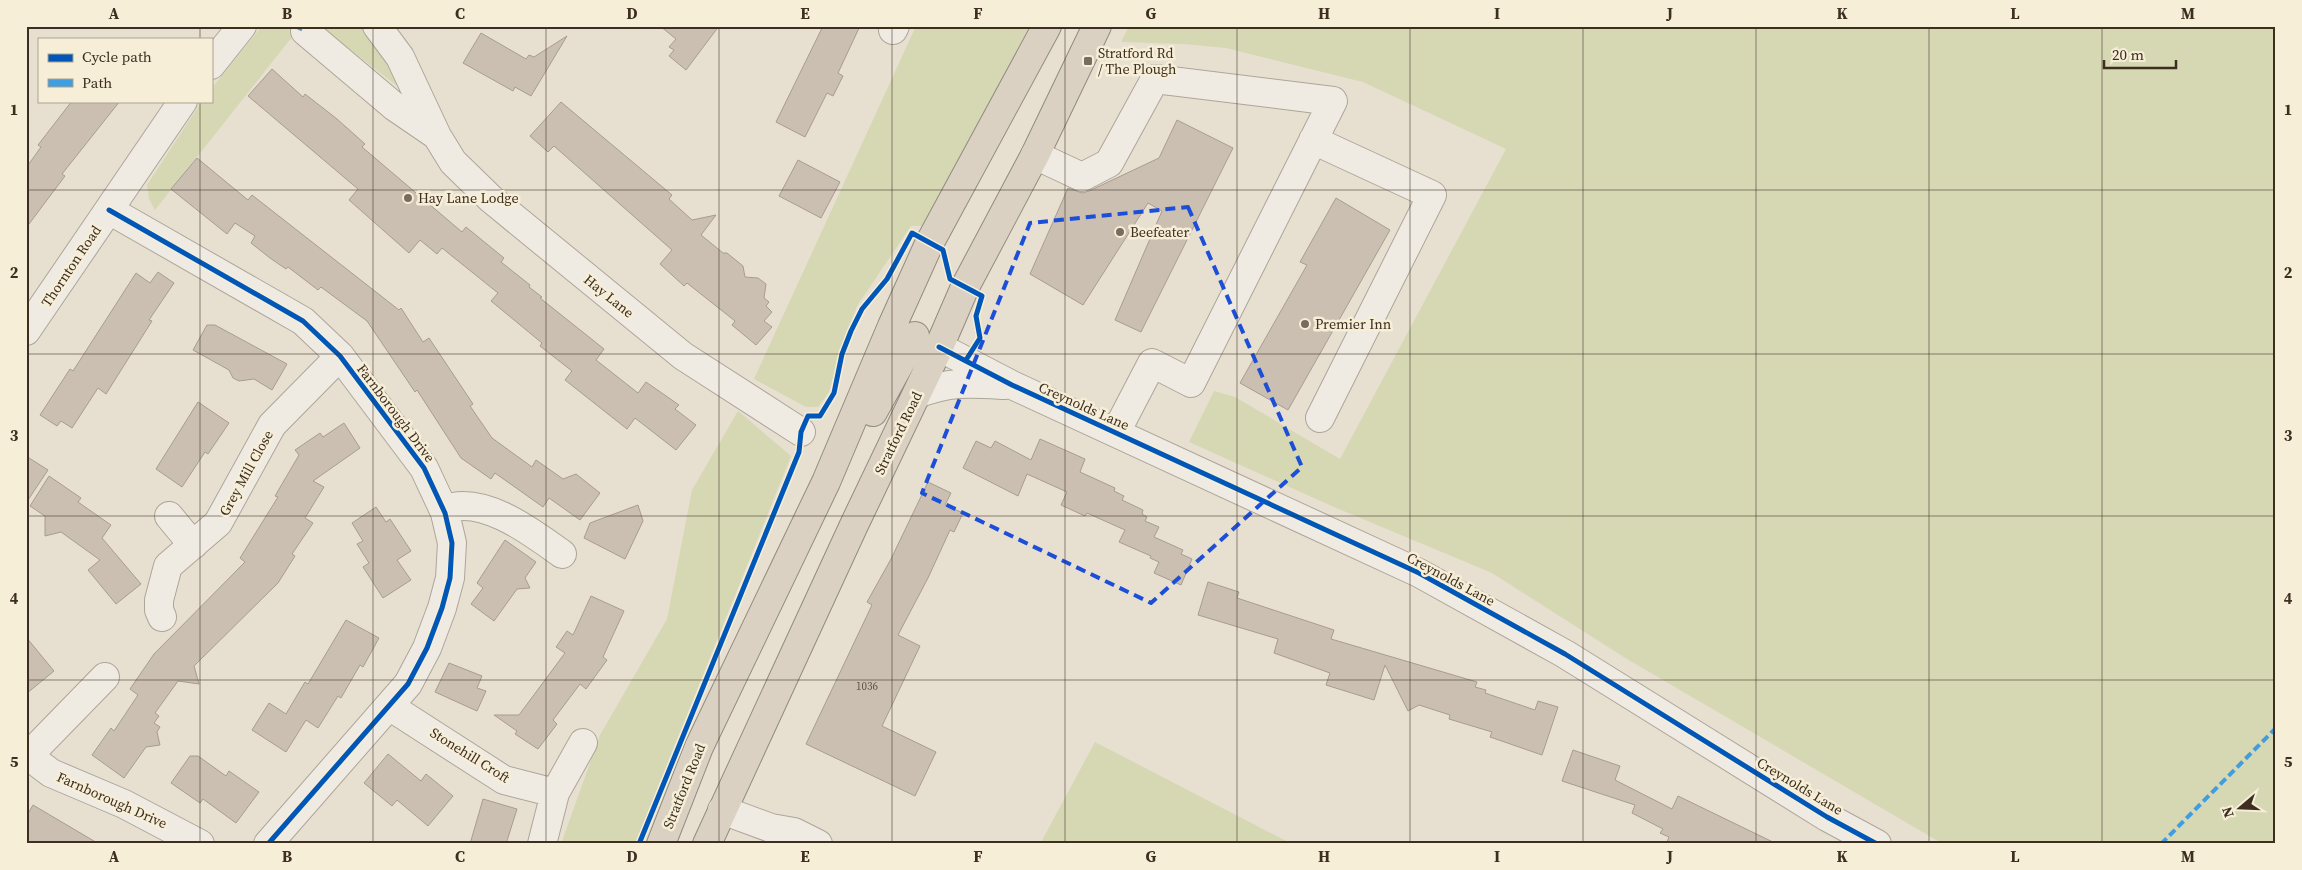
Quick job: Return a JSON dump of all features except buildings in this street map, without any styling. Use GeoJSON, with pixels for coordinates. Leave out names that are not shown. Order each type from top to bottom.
{"type":"FeatureCollection","features":[{"type":"Feature","properties":{"kind":"highway"},"geometry":{"type":"LineString","coordinates":[[939,347],[903,331],[930,244],[1047,26]]}},
{"type":"Feature","properties":{"kind":"highway","name":"Stratford Road"},"geometry":{"type":"LineString","coordinates":[[707,844],[854,525],[939,347],[965,287],[1035,155],[1097,26]]}},
{"type":"Feature","properties":{"kind":"highway","name":"Stratford Road"},"geometry":{"type":"LineString","coordinates":[[661,844],[699,748],[826,482],[850,466],[903,331]]}},
{"type":"Feature","properties":{"kind":"street"},"geometry":{"type":"LineString","coordinates":[[212,64],[242,26]]}},
{"type":"Feature","properties":{"kind":"street","name":"Hay Lane"},"geometry":{"type":"LineString","coordinates":[[378,26],[400,57],[437,136],[453,162],[491,199],[683,356],[801,432]]}},
{"type":"Feature","properties":{"kind":"street","name":"Hay Lane"},"geometry":{"type":"LineString","coordinates":[[305,31],[394,107],[437,136]]}},
{"type":"Feature","properties":{"kind":"street"},"geometry":{"type":"LineString","coordinates":[[1035,155],[1082,177],[1109,163],[1155,79],[1333,101],[1190,383],[1152,363],[1116,432]]}},
{"type":"Feature","properties":{"kind":"street","name":"Thornton Road"},"geometry":{"type":"LineString","coordinates":[[26,331],[182,102]]}},
{"type":"Feature","properties":{"kind":"street"},"geometry":{"type":"LineString","coordinates":[[1312,140],[1432,195],[1320,418]]}},
{"type":"Feature","properties":{"kind":"street","name":"Farnborough Drive"},"geometry":{"type":"LineString","coordinates":[[109,210],[303,321],[340,356],[424,468],[444,510],[452,543],[450,578],[427,648],[408,684],[268,844]]}},
{"type":"Feature","properties":{"kind":"street","name":"Creynolds Lane"},"geometry":{"type":"LineString","coordinates":[[939,347],[1012,386],[1116,432],[1419,573],[1565,654],[1827,817],[1877,844]]}},
{"type":"Feature","properties":{"kind":"street","name":"Grey Mill Close"},"geometry":{"type":"LineString","coordinates":[[162,616],[159,610],[159,600],[168,566],[218,523],[272,425],[340,356]]}},
{"type":"Feature","properties":{"kind":"street","name":"Creynolds Lane"},"geometry":{"type":"LineString","coordinates":[[917,394],[941,385],[972,383],[1012,386]]}},
{"type":"Feature","properties":{"kind":"street"},"geometry":{"type":"LineString","coordinates":[[444,510],[460,506],[493,513],[514,521],[562,554]]}},
{"type":"Feature","properties":{"kind":"street"},"geometry":{"type":"LineString","coordinates":[[169,516],[193,545]]}},
{"type":"Feature","properties":{"kind":"street"},"geometry":{"type":"LineString","coordinates":[[27,755],[105,677]]}},
{"type":"Feature","properties":{"kind":"street","name":"Stonehill Croft"},"geometry":{"type":"LineString","coordinates":[[389,706],[504,780],[555,793]]}},
{"type":"Feature","properties":{"kind":"street"},"geometry":{"type":"LineString","coordinates":[[542,844],[555,793],[583,743]]}},
{"type":"Feature","properties":{"kind":"street","name":"Farnborough Drive"},"geometry":{"type":"LineString","coordinates":[[27,755],[51,773],[124,804],[200,844]]}},
{"type":"Feature","properties":{"kind":"street"},"geometry":{"type":"LineString","coordinates":[[722,810],[771,828],[794,832],[818,844]]}},
{"type":"Feature","properties":{"kind":"highlighted area"},"geometry":{"type":"Polygon","coordinates":[[[1188,207],[1302,467],[1151,603],[922,493],[1030,223],[1188,207]]]}},
{"type":"Feature","properties":{"kind":"green space"},"geometry":{"type":"Polygon","coordinates":[[[262,26],[303,26],[288,42],[155,210],[149,199],[147,185],[201,102],[212,102],[212,88],[262,26]]]}},
{"type":"Feature","properties":{"kind":"green space"},"geometry":{"type":"Polygon","coordinates":[[[320,26],[364,26],[386,56],[401,89],[320,26]]]}},
{"type":"Feature","properties":{"kind":"green space"},"geometry":{"type":"Polygon","coordinates":[[[916,26],[1030,26],[922,226],[911,226],[857,306],[839,354],[829,392],[818,407],[806,407],[754,379],[916,26]]]}},
{"type":"Feature","properties":{"kind":"green space"},"geometry":{"type":"Polygon","coordinates":[[[1129,26],[2276,26],[2276,844],[1943,844],[1627,659],[1492,573],[1334,507],[1189,442],[1214,391],[1235,397],[1340,459],[1506,149],[1363,82],[1226,48],[1184,44],[1121,42],[1129,26]]]}},
{"type":"Feature","properties":{"kind":"green space"},"geometry":{"type":"Polygon","coordinates":[[[738,411],[791,456],[635,844],[561,844],[600,735],[667,619],[692,490],[738,411]]]}},
{"type":"Feature","properties":{"kind":"green space"},"geometry":{"type":"Polygon","coordinates":[[[1095,742],[1292,844],[1040,844],[1095,742]]]}},
{"type":"Feature","properties":{"kind":"marked path"},"geometry":{"type":"LineString","coordinates":[[295,26],[305,31]]}},
{"type":"Feature","properties":{"kind":"marked path"},"geometry":{"type":"LineString","coordinates":[[2161,844],[2276,728]]}},
{"type":"Feature","properties":{"kind":"cycle path"},"geometry":{"type":"LineString","coordinates":[[109,210],[303,321],[340,356],[424,468],[445,513],[452,543],[450,578],[442,608],[427,648],[408,684],[268,844]]}},
{"type":"Feature","properties":{"kind":"cycle path"},"geometry":{"type":"LineString","coordinates":[[639,844],[799,452],[801,432],[808,416],[820,416],[834,393],[842,354],[851,331],[862,309],[887,279],[912,233],[943,250],[950,279],[982,296],[976,316],[980,338],[966,360]]}},
{"type":"Feature","properties":{"kind":"cycle path"},"geometry":{"type":"LineString","coordinates":[[939,347],[1012,385],[1419,573],[1565,654],[1827,817],[1877,844]]}},
{"type":"Feature","properties":{"kind":"place","name":"Stratford Rd / The Plough"},"geometry":{"type":"Point","coordinates":[1088,61]}},
{"type":"Feature","properties":{"kind":"place","name":"Hay Lane Lodge"},"geometry":{"type":"Point","coordinates":[408,198]}},
{"type":"Feature","properties":{"kind":"place","name":"Beefeater"},"geometry":{"type":"Point","coordinates":[1120,232]}},
{"type":"Feature","properties":{"kind":"place","name":"Premier Inn"},"geometry":{"type":"Point","coordinates":[1305,324]}}]}
